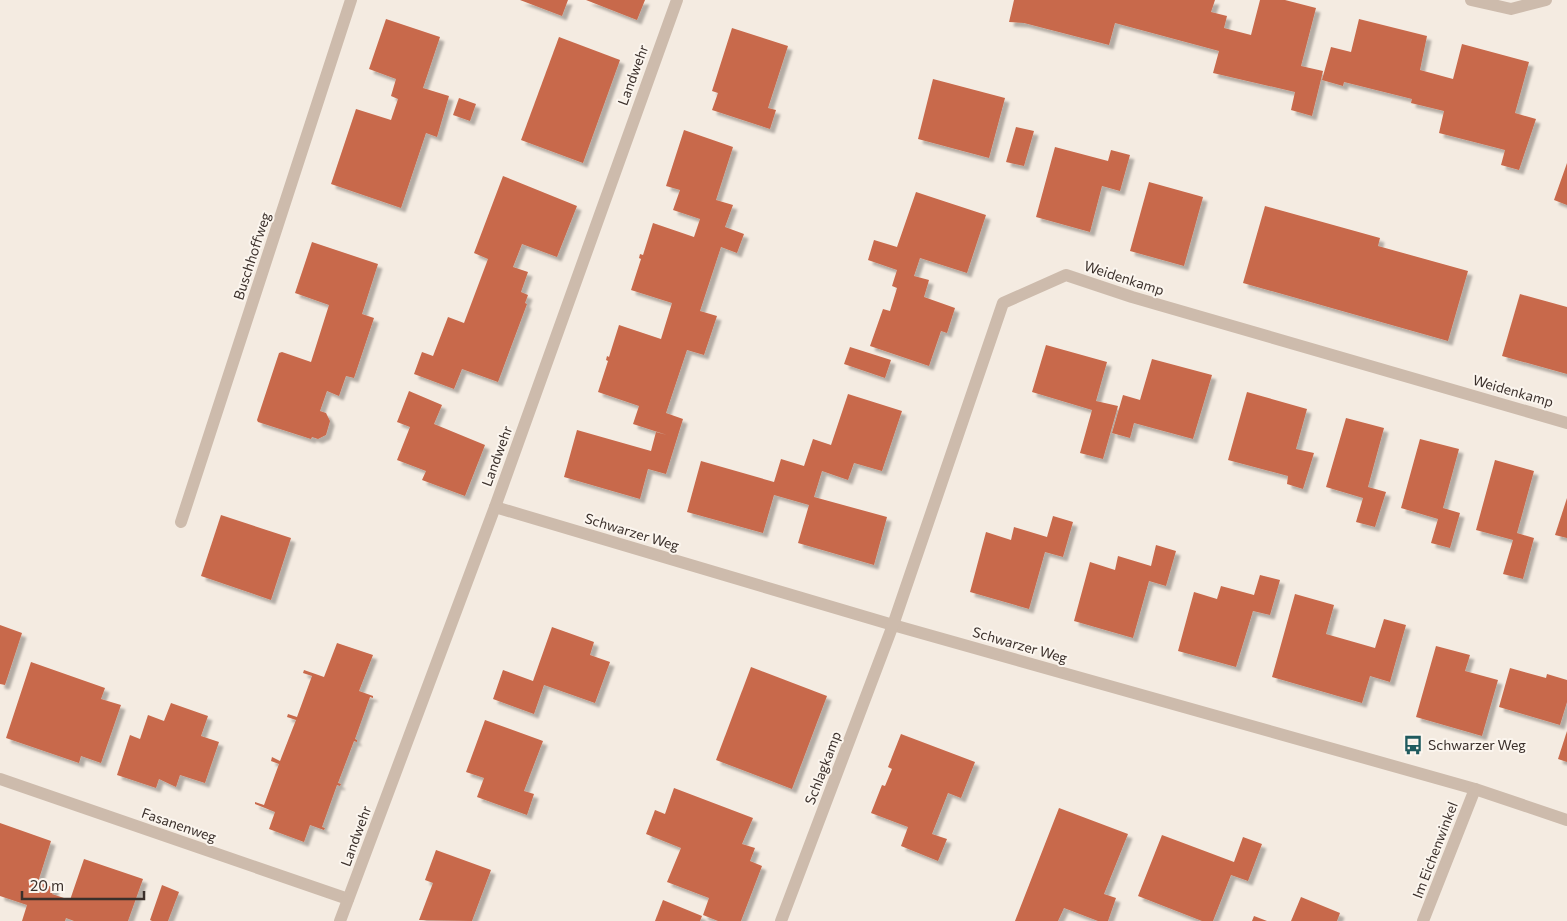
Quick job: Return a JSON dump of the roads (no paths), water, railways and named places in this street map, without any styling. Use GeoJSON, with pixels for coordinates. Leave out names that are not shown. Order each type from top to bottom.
{"type":"FeatureCollection","features":[{"type":"Feature","properties":{"kind":"street","name":"Buschhoffweg"},"geometry":{"type":"LineString","coordinates":[[180,522],[351,0]]}},
{"type":"Feature","properties":{"kind":"street","name":"Landwehr"},"geometry":{"type":"LineString","coordinates":[[340,921],[495,507],[677,0]]}},
{"type":"Feature","properties":{"kind":"street"},"geometry":{"type":"LineString","coordinates":[[1471,0],[1511,9],[1546,0]]}},
{"type":"Feature","properties":{"kind":"street","name":"Weidenkamp"},"geometry":{"type":"LineString","coordinates":[[893,625],[1003,303],[1066,275],[1132,297],[1567,423]]}},
{"type":"Feature","properties":{"kind":"street","name":"Schwarzer Weg"},"geometry":{"type":"LineString","coordinates":[[495,507],[893,625],[1475,789],[1567,820]]}},
{"type":"Feature","properties":{"kind":"street","name":"Schlagkamp"},"geometry":{"type":"LineString","coordinates":[[781,921],[893,625]]}},
{"type":"Feature","properties":{"kind":"street","name":"Fasanenweg"},"geometry":{"type":"LineString","coordinates":[[0,779],[348,899]]}},
{"type":"Feature","properties":{"kind":"street","name":"Im Eichenwinkel"},"geometry":{"type":"LineString","coordinates":[[1423,921],[1475,789]]}},
{"type":"Feature","properties":{"kind":"place","name":"Schwarzer Weg"},"geometry":{"type":"Point","coordinates":[1413,745]}}]}
